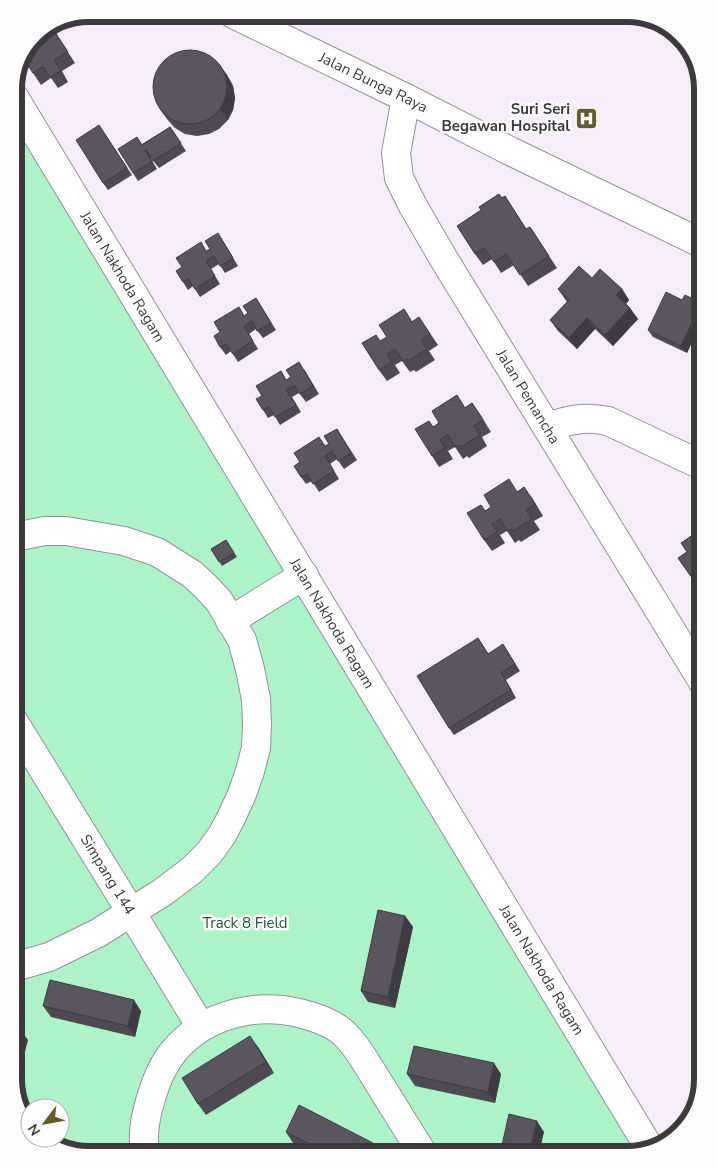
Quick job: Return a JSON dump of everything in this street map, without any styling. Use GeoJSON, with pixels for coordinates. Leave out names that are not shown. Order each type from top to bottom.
{"type":"FeatureCollection","features":[{"type":"Feature","properties":{"kind":"street","name":"Jalan Bunga Raya"},"geometry":{"type":"LineString","coordinates":[[250,22],[694,240]]}},
{"type":"Feature","properties":{"kind":"street","name":"Jalan Pemancha"},"geometry":{"type":"LineString","coordinates":[[406,98],[396,153],[399,178],[413,206],[694,667]]}},
{"type":"Feature","properties":{"kind":"street","name":"Jalan Nakhoda Ragam"},"geometry":{"type":"LineString","coordinates":[[23,112],[646,1143]]}},
{"type":"Feature","properties":{"kind":"street"},"geometry":{"type":"LineString","coordinates":[[547,427],[581,418],[608,420],[694,462]]}},
{"type":"Feature","properties":{"kind":"street"},"geometry":{"type":"LineString","coordinates":[[23,535],[45,530],[66,531],[124,541],[157,552],[192,574],[219,601],[242,640],[256,699],[257,724],[256,748],[242,794],[222,835],[192,870],[163,892],[98,933],[57,954],[23,965]]}},
{"type":"Feature","properties":{"kind":"street"},"geometry":{"type":"LineString","coordinates":[[230,620],[304,575]]}},
{"type":"Feature","properties":{"kind":"street","name":"Simpang 144"},"geometry":{"type":"LineString","coordinates":[[23,736],[201,1027]]}},
{"type":"Feature","properties":{"kind":"street"},"geometry":{"type":"LineString","coordinates":[[146,1145],[145,1128],[148,1106],[163,1067],[174,1051],[201,1027],[216,1019],[236,1013],[280,1010],[301,1013],[324,1021],[340,1030],[362,1056],[418,1146]]}},
{"type":"Feature","properties":{"kind":"green space","name":"Track 8 Field"},"geometry":{"type":"Polygon","coordinates":[[[23,112],[646,1143],[627,1146],[77,1144],[70,1142],[70,1098],[26,1098],[23,1078],[23,112]]]}},
{"type":"Feature","properties":{"kind":"building"},"geometry":{"type":"Polygon","coordinates":[[[55,32],[68,52],[54,60],[61,71],[50,77],[43,67],[33,73],[27,65],[29,60],[45,39],[55,32]]]}},
{"type":"Feature","properties":{"kind":"building"},"geometry":{"type":"Polygon","coordinates":[[[190,50],[211,56],[221,66],[227,87],[221,108],[211,118],[190,124],[169,118],[159,108],[153,87],[159,66],[169,56],[190,50]]]}},
{"type":"Feature","properties":{"kind":"building"},"geometry":{"type":"Polygon","coordinates":[[[99,125],[127,168],[103,183],[76,140],[99,125]]]}},
{"type":"Feature","properties":{"kind":"building"},"geometry":{"type":"Polygon","coordinates":[[[170,127],[181,143],[153,161],[146,149],[152,162],[133,173],[118,149],[137,137],[142,145],[170,127]]]}},
{"type":"Feature","properties":{"kind":"building"},"geometry":{"type":"Polygon","coordinates":[[[499,194],[502,198],[505,196],[526,229],[530,227],[549,256],[520,275],[506,254],[494,262],[484,248],[475,254],[457,226],[481,210],[479,207],[499,194]]]}},
{"type":"Feature","properties":{"kind":"building"},"geometry":{"type":"Polygon","coordinates":[[[218,233],[233,258],[220,266],[214,256],[206,261],[215,276],[195,289],[188,279],[183,282],[176,271],[182,267],[176,258],[201,242],[206,251],[210,249],[205,241],[218,233]]]}},
{"type":"Feature","properties":{"kind":"building"},"geometry":{"type":"Polygon","coordinates":[[[579,266],[592,278],[600,269],[622,289],[616,295],[630,308],[605,335],[587,318],[569,338],[550,320],[569,300],[558,289],[579,266]]]}},
{"type":"Feature","properties":{"kind":"building"},"geometry":{"type":"Polygon","coordinates":[[[666,292],[682,300],[685,295],[694,300],[694,318],[681,346],[648,330],[666,292]]]}},
{"type":"Feature","properties":{"kind":"building"},"geometry":{"type":"Polygon","coordinates":[[[256,298],[271,323],[257,331],[252,321],[244,326],[253,341],[233,354],[226,344],[220,347],[214,336],[220,332],[214,322],[239,307],[244,316],[248,313],[243,306],[256,298]]]}},
{"type":"Feature","properties":{"kind":"building"},"geometry":{"type":"Polygon","coordinates":[[[404,309],[412,322],[419,317],[430,334],[421,340],[427,349],[408,361],[407,359],[403,361],[395,349],[387,354],[392,362],[379,370],[362,343],[376,335],[380,341],[387,337],[379,325],[404,309]]]}},
{"type":"Feature","properties":{"kind":"building"},"geometry":{"type":"Polygon","coordinates":[[[299,362],[313,386],[300,394],[294,385],[286,390],[296,405],[275,417],[269,407],[263,410],[256,399],[262,396],[256,386],[281,371],[286,380],[291,377],[286,370],[299,362]]]}},
{"type":"Feature","properties":{"kind":"building"},"geometry":{"type":"Polygon","coordinates":[[[457,395],[465,408],[472,403],[483,420],[474,426],[480,435],[461,447],[459,445],[455,447],[448,435],[440,440],[445,448],[432,456],[415,429],[429,421],[433,427],[439,423],[432,411],[457,395]]]}},
{"type":"Feature","properties":{"kind":"building"},"geometry":{"type":"Polygon","coordinates":[[[337,429],[351,453],[338,461],[332,451],[325,456],[334,471],[313,484],[307,474],[301,477],[294,466],[300,462],[294,453],[319,437],[325,446],[329,444],[324,436],[337,429]]]}},
{"type":"Feature","properties":{"kind":"building"},"geometry":{"type":"Polygon","coordinates":[[[509,479],[517,492],[524,487],[535,504],[526,510],[532,519],[513,531],[511,529],[507,531],[500,519],[492,524],[497,532],[484,540],[467,513],[481,505],[485,511],[491,507],[484,495],[509,479]]]}},
{"type":"Feature","properties":{"kind":"building"},"geometry":{"type":"Polygon","coordinates":[[[694,534],[694,572],[690,575],[678,558],[687,552],[681,543],[694,534]]]}},
{"type":"Feature","properties":{"kind":"building"},"geometry":{"type":"Polygon","coordinates":[[[226,540],[234,553],[219,562],[211,549],[226,540]]]}},
{"type":"Feature","properties":{"kind":"building"},"geometry":{"type":"Polygon","coordinates":[[[478,638],[488,654],[503,644],[515,664],[501,673],[511,690],[449,728],[417,676],[478,638]]]}},
{"type":"Feature","properties":{"kind":"building"},"geometry":{"type":"Polygon","coordinates":[[[378,910],[405,916],[388,997],[361,991],[378,910]]]}},
{"type":"Feature","properties":{"kind":"building"},"geometry":{"type":"Polygon","coordinates":[[[50,980],[134,1000],[128,1026],[43,1006],[50,980]]]}},
{"type":"Feature","properties":{"kind":"building"},"geometry":{"type":"Polygon","coordinates":[[[250,1036],[266,1062],[198,1104],[182,1078],[250,1036]]]}},
{"type":"Feature","properties":{"kind":"building"},"geometry":{"type":"Polygon","coordinates":[[[414,1046],[494,1063],[488,1092],[407,1074],[414,1046]]]}},
{"type":"Feature","properties":{"kind":"building"},"geometry":{"type":"Polygon","coordinates":[[[299,1105],[373,1143],[372,1146],[312,1145],[286,1132],[299,1105]]]}},
{"type":"Feature","properties":{"kind":"building"},"geometry":{"type":"Polygon","coordinates":[[[509,1114],[537,1121],[531,1146],[502,1146],[509,1114]]]}},
{"type":"Feature","properties":{"kind":"place","name":"Suri Seri Begawan Hospital"},"geometry":{"type":"Point","coordinates":[586,118]}}]}
